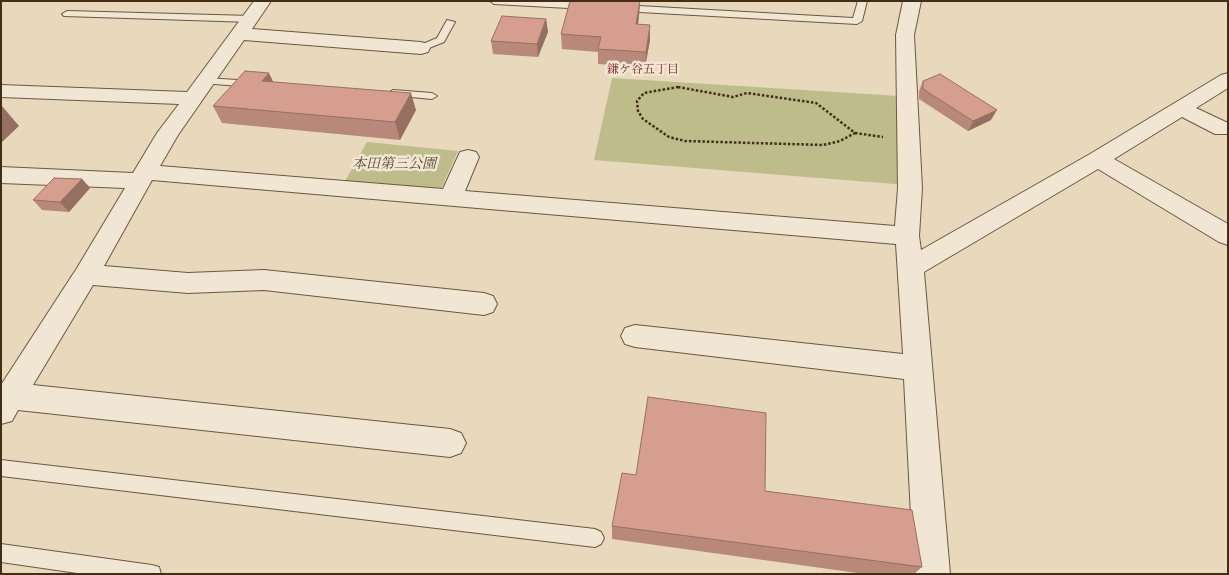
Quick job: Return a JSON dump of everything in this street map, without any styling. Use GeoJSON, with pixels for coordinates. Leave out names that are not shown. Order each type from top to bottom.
{"type":"FeatureCollection","features":[{"type":"Feature","properties":{"kind":"street"},"geometry":{"type":"LineString","coordinates":[[912,1],[905,34],[910,188],[907,236],[911,268],[932,574]]}},
{"type":"Feature","properties":{"kind":"street"},"geometry":{"type":"LineString","coordinates":[[421,48],[252,18],[168,133],[86,276],[5,404],[450,443]]}},
{"type":"Feature","properties":{"kind":"street"},"geometry":{"type":"LineString","coordinates":[[911,268],[1098,159],[1181,108],[1223,87]]}},
{"type":"Feature","properties":{"kind":"street"},"geometry":{"type":"LineString","coordinates":[[1,91],[199,90]]}},
{"type":"Feature","properties":{"kind":"street"},"geometry":{"type":"LineString","coordinates":[[1181,108],[1222,129]]}},
{"type":"Feature","properties":{"kind":"street"},"geometry":{"type":"LineString","coordinates":[[451,197],[468,157]]}},
{"type":"Feature","properties":{"kind":"street"},"geometry":{"type":"LineString","coordinates":[[1098,159],[1228,236]]}},
{"type":"Feature","properties":{"kind":"street"},"geometry":{"type":"LineString","coordinates":[[1,175],[143,177],[451,197],[907,236]]}},
{"type":"Feature","properties":{"kind":"street"},"geometry":{"type":"LineString","coordinates":[[86,276],[188,283],[264,280],[484,304]]}},
{"type":"Feature","properties":{"kind":"street"},"geometry":{"type":"LineString","coordinates":[[635,336],[917,368]]}},
{"type":"Feature","properties":{"kind":"lane"},"geometry":{"type":"LineString","coordinates":[[494,1],[857,21],[863,1]]}},
{"type":"Feature","properties":{"kind":"lane"},"geometry":{"type":"LineString","coordinates":[[705,13],[707,1]]}},
{"type":"Feature","properties":{"kind":"lane"},"geometry":{"type":"LineString","coordinates":[[67,14],[252,18]]}},
{"type":"Feature","properties":{"kind":"lane"},"geometry":{"type":"LineString","coordinates":[[421,48],[441,40],[450,22]]}},
{"type":"Feature","properties":{"kind":"lane"},"geometry":{"type":"LineString","coordinates":[[199,90],[261,85]]}},
{"type":"Feature","properties":{"kind":"lane"},"geometry":{"type":"LineString","coordinates":[[384,93],[432,96]]}},
{"type":"Feature","properties":{"kind":"lane"},"geometry":{"type":"LineString","coordinates":[[1,468],[595,538]]}},
{"type":"Feature","properties":{"kind":"lane"},"geometry":{"type":"LineString","coordinates":[[1,553],[152,574]]}},
{"type":"Feature","properties":{"kind":"path"},"geometry":{"type":"LineString","coordinates":[[855,133],[840,141],[823,145],[779,145],[685,140],[670,137],[643,119],[638,111],[637,100],[644,93],[678,87],[696,88],[733,97],[747,93],[816,103],[855,133],[908,140]]}},
{"type":"Feature","properties":{"kind":"green space"},"geometry":{"type":"Polygon","coordinates":[[[612,78],[899,96],[907,185],[594,160],[612,78]]]}},
{"type":"Feature","properties":{"kind":"green space","name":"本田第三公園"},"geometry":{"type":"Polygon","coordinates":[[[367,142],[458,151],[441,189],[345,181],[367,142]]]}},
{"type":"Feature","properties":{"kind":"building"},"geometry":{"type":"Polygon","coordinates":[[[570,1],[640,1],[636,24],[650,25],[646,52],[598,49],[601,37],[561,34],[570,1]]]}},
{"type":"Feature","properties":{"kind":"building"},"geometry":{"type":"Polygon","coordinates":[[[502,16],[546,19],[537,44],[491,41],[502,16]]]}},
{"type":"Feature","properties":{"kind":"building"},"geometry":{"type":"Polygon","coordinates":[[[245,71],[269,73],[262,81],[411,93],[395,122],[213,106],[245,71]]]}},
{"type":"Feature","properties":{"kind":"building"},"geometry":{"type":"Polygon","coordinates":[[[940,74],[997,110],[973,121],[923,89],[923,81],[940,74]]]}},
{"type":"Feature","properties":{"kind":"building"},"geometry":{"type":"Polygon","coordinates":[[[54,178],[82,179],[60,202],[33,200],[54,178]]]}},
{"type":"Feature","properties":{"kind":"building"},"geometry":{"type":"Polygon","coordinates":[[[648,397],[766,413],[765,491],[912,510],[922,567],[612,526],[622,473],[636,475],[648,397]]]}},
{"type":"Feature","properties":{"kind":"district","name":"鎌ケ谷五丁目"},"geometry":{"type":"Point","coordinates":[643,71]}}]}
